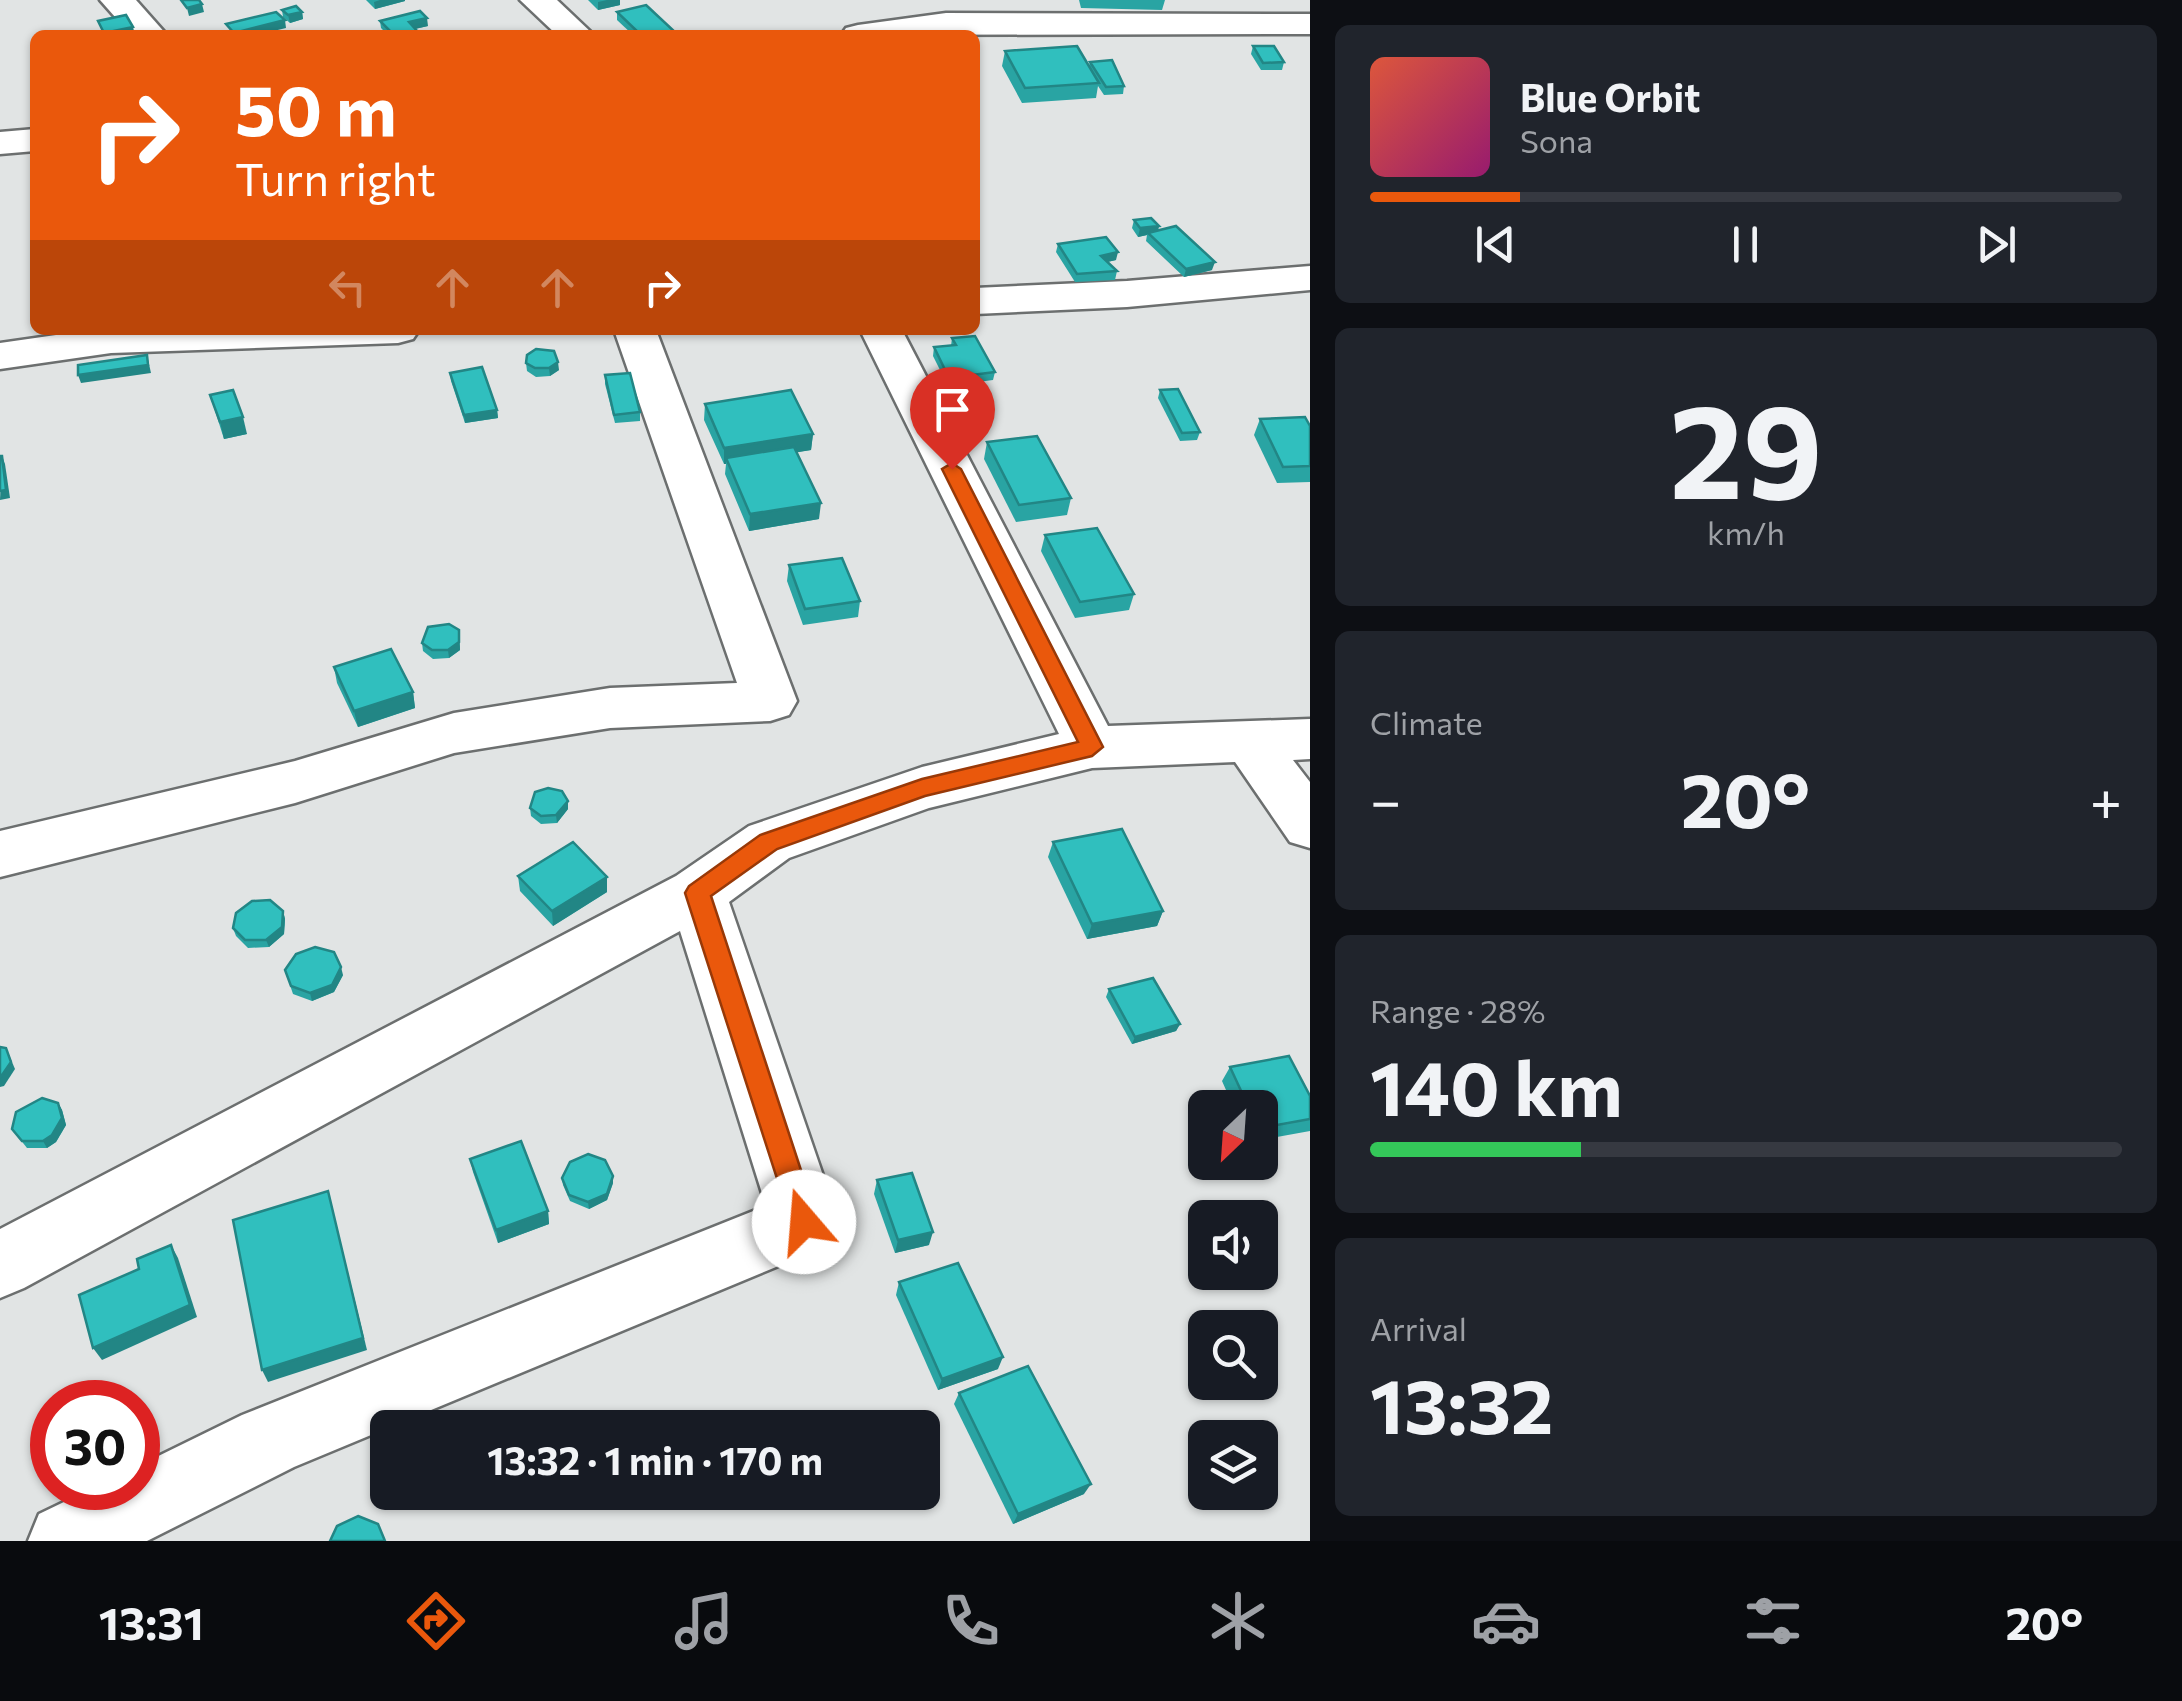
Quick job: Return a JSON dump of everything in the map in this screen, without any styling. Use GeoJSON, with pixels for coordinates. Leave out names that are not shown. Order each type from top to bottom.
{"type":"FeatureCollection","features":[{"type":"Feature","properties":{"kind":"street"},"geometry":{"type":"LineString","coordinates":[[117,0],[145,30]]}},
{"type":"Feature","properties":{"kind":"street"},"geometry":{"type":"LineString","coordinates":[[537,0],[570,30]]}},
{"type":"Feature","properties":{"kind":"street"},"geometry":{"type":"LineString","coordinates":[[892,30],[946,22],[1310,24]]}},
{"type":"Feature","properties":{"kind":"street"},"geometry":{"type":"LineString","coordinates":[[0,142],[30,140]]}},
{"type":"Feature","properties":{"kind":"street"},"geometry":{"type":"LineString","coordinates":[[980,301],[1128,294],[1310,278]]}},
{"type":"Feature","properties":{"kind":"street"},"geometry":{"type":"LineString","coordinates":[[0,356],[111,340],[254,335]]}},
{"type":"Feature","properties":{"kind":"street"},"geometry":{"type":"LineString","coordinates":[[0,854],[295,782],[454,733],[610,708],[770,700],[637,335]]}},
{"type":"Feature","properties":{"kind":"street"},"geometry":{"type":"LineString","coordinates":[[884,335],[1092,747]]}},
{"type":"Feature","properties":{"kind":"street"},"geometry":{"type":"LineString","coordinates":[[0,1265],[697,893],[769,842],[922,788],[1092,747],[1310,739]]}},
{"type":"Feature","properties":{"kind":"street"},"geometry":{"type":"LineString","coordinates":[[1251,743],[1310,826]]}},
{"type":"Feature","properties":{"kind":"street"},"geometry":{"type":"LineString","coordinates":[[66,1541],[268,1440],[804,1222],[697,893]]}},
{"type":"Feature","properties":{"kind":"building"},"geometry":{"type":"Polygon","coordinates":[[[181,0],[199,0],[202,4],[187,8],[181,0]]]}},
{"type":"Feature","properties":{"kind":"building"},"geometry":{"type":"Polygon","coordinates":[[[646,5],[673,30],[636,30],[617,12],[646,5]]]}},
{"type":"Feature","properties":{"kind":"building"},"geometry":{"type":"Polygon","coordinates":[[[296,6],[302,12],[288,15],[282,10],[296,6]]]}},
{"type":"Feature","properties":{"kind":"building"},"geometry":{"type":"Polygon","coordinates":[[[420,11],[427,18],[409,22],[416,30],[389,30],[380,21],[420,11]]]}},
{"type":"Feature","properties":{"kind":"building"},"geometry":{"type":"Polygon","coordinates":[[[276,12],[285,20],[246,30],[231,30],[226,24],[276,12]]]}},
{"type":"Feature","properties":{"kind":"building"},"geometry":{"type":"Polygon","coordinates":[[[126,15],[133,27],[102,30],[98,21],[126,15]]]}},
{"type":"Feature","properties":{"kind":"building"},"geometry":{"type":"Polygon","coordinates":[[[1077,46],[1099,83],[1025,88],[1005,51],[1077,46]]]}},
{"type":"Feature","properties":{"kind":"building"},"geometry":{"type":"Polygon","coordinates":[[[1253,46],[1274,46],[1284,62],[1263,63],[1253,46]]]}},
{"type":"Feature","properties":{"kind":"building"},"geometry":{"type":"Polygon","coordinates":[[[1112,60],[1124,86],[1106,87],[1090,62],[1112,60]]]}},
{"type":"Feature","properties":{"kind":"building"},"geometry":{"type":"Polygon","coordinates":[[[1151,218],[1159,226],[1140,228],[1134,220],[1151,218]]]}},
{"type":"Feature","properties":{"kind":"building"},"geometry":{"type":"Polygon","coordinates":[[[1176,226],[1215,262],[1186,269],[1148,233],[1176,226]]]}},
{"type":"Feature","properties":{"kind":"building"},"geometry":{"type":"Polygon","coordinates":[[[1106,237],[1118,252],[1101,256],[1117,271],[1077,274],[1058,244],[1106,237]]]}},
{"type":"Feature","properties":{"kind":"building"},"geometry":{"type":"Polygon","coordinates":[[[975,336],[995,372],[949,378],[934,347],[956,345],[952,338],[975,336]]]}},
{"type":"Feature","properties":{"kind":"building"},"geometry":{"type":"Polygon","coordinates":[[[536,349],[554,351],[558,362],[549,368],[526,363],[527,355],[536,349]]]}},
{"type":"Feature","properties":{"kind":"building"},"geometry":{"type":"Polygon","coordinates":[[[147,355],[148,365],[78,375],[78,365],[147,355]]]}},
{"type":"Feature","properties":{"kind":"building"},"geometry":{"type":"Polygon","coordinates":[[[482,367],[497,410],[464,415],[450,373],[482,367]]]}},
{"type":"Feature","properties":{"kind":"building"},"geometry":{"type":"Polygon","coordinates":[[[630,373],[640,412],[614,415],[605,375],[630,373]]]}},
{"type":"Feature","properties":{"kind":"building"},"geometry":{"type":"Polygon","coordinates":[[[1178,389],[1200,432],[1182,433],[1160,390],[1178,389]]]}},
{"type":"Feature","properties":{"kind":"building"},"geometry":{"type":"Polygon","coordinates":[[[233,390],[243,417],[220,422],[210,395],[233,390]]]}},
{"type":"Feature","properties":{"kind":"building"},"geometry":{"type":"Polygon","coordinates":[[[791,390],[813,434],[724,448],[705,404],[791,390]]]}},
{"type":"Feature","properties":{"kind":"building"},"geometry":{"type":"Polygon","coordinates":[[[1305,417],[1310,426],[1310,466],[1283,467],[1260,419],[1305,417]]]}},
{"type":"Feature","properties":{"kind":"building"},"geometry":{"type":"Polygon","coordinates":[[[1037,436],[1071,498],[1019,505],[987,442],[1037,436]]]}},
{"type":"Feature","properties":{"kind":"building"},"geometry":{"type":"Polygon","coordinates":[[[794,447],[821,503],[750,514],[726,458],[794,447]]]}},
{"type":"Feature","properties":{"kind":"building"},"geometry":{"type":"Polygon","coordinates":[[[0,456],[6,490],[0,491],[0,456]]]}},
{"type":"Feature","properties":{"kind":"building"},"geometry":{"type":"Polygon","coordinates":[[[1097,528],[1134,594],[1080,602],[1045,535],[1097,528]]]}},
{"type":"Feature","properties":{"kind":"building"},"geometry":{"type":"Polygon","coordinates":[[[842,558],[860,601],[805,609],[789,565],[842,558]]]}},
{"type":"Feature","properties":{"kind":"building"},"geometry":{"type":"Polygon","coordinates":[[[449,624],[459,630],[459,642],[448,650],[432,650],[422,643],[428,627],[449,624]]]}},
{"type":"Feature","properties":{"kind":"building"},"geometry":{"type":"Polygon","coordinates":[[[391,649],[413,692],[354,711],[334,667],[391,649]]]}},
{"type":"Feature","properties":{"kind":"building"},"geometry":{"type":"Polygon","coordinates":[[[548,788],[562,791],[568,801],[556,815],[541,816],[530,808],[535,792],[548,788]]]}},
{"type":"Feature","properties":{"kind":"building"},"geometry":{"type":"Polygon","coordinates":[[[1122,829],[1163,911],[1092,924],[1053,842],[1122,829]]]}},
{"type":"Feature","properties":{"kind":"building"},"geometry":{"type":"Polygon","coordinates":[[[573,842],[607,877],[552,911],[518,876],[573,842]]]}},
{"type":"Feature","properties":{"kind":"building"},"geometry":{"type":"Polygon","coordinates":[[[270,900],[283,911],[282,927],[266,940],[245,940],[233,928],[236,913],[252,901],[270,900]]]}},
{"type":"Feature","properties":{"kind":"building"},"geometry":{"type":"Polygon","coordinates":[[[315,947],[334,952],[341,967],[332,985],[310,993],[291,986],[285,970],[296,954],[315,947]]]}},
{"type":"Feature","properties":{"kind":"building"},"geometry":{"type":"Polygon","coordinates":[[[1153,978],[1180,1024],[1135,1037],[1109,989],[1153,978]]]}},
{"type":"Feature","properties":{"kind":"building"},"geometry":{"type":"Polygon","coordinates":[[[0,1047],[6,1048],[11,1062],[0,1078],[0,1047]]]}},
{"type":"Feature","properties":{"kind":"building"},"geometry":{"type":"Polygon","coordinates":[[[1289,1056],[1310,1096],[1310,1119],[1278,1125],[1278,1090],[1241,1090],[1230,1067],[1289,1056]]]}},
{"type":"Feature","properties":{"kind":"building"},"geometry":{"type":"Polygon","coordinates":[[[42,1098],[58,1103],[62,1118],[52,1135],[43,1141],[22,1141],[12,1129],[16,1112],[42,1098]]]}},
{"type":"Feature","properties":{"kind":"building"},"geometry":{"type":"Polygon","coordinates":[[[521,1141],[548,1211],[496,1230],[470,1159],[521,1141]]]}},
{"type":"Feature","properties":{"kind":"building"},"geometry":{"type":"Polygon","coordinates":[[[588,1154],[605,1160],[613,1176],[607,1194],[588,1202],[569,1195],[562,1178],[570,1162],[588,1154]]]}},
{"type":"Feature","properties":{"kind":"building"},"geometry":{"type":"Polygon","coordinates":[[[912,1173],[933,1232],[898,1240],[877,1180],[912,1173]]]}},
{"type":"Feature","properties":{"kind":"building"},"geometry":{"type":"Polygon","coordinates":[[[328,1191],[363,1338],[262,1370],[233,1220],[328,1191]]]}},
{"type":"Feature","properties":{"kind":"building"},"geometry":{"type":"Polygon","coordinates":[[[171,1245],[190,1305],[93,1348],[79,1295],[139,1269],[137,1259],[171,1245]]]}},
{"type":"Feature","properties":{"kind":"building"},"geometry":{"type":"Polygon","coordinates":[[[958,1263],[1003,1357],[942,1379],[899,1282],[958,1263]]]}},
{"type":"Feature","properties":{"kind":"building"},"geometry":{"type":"Polygon","coordinates":[[[1028,1366],[1091,1484],[1018,1514],[959,1393],[1028,1366]]]}},
{"type":"Feature","properties":{"kind":"building"},"geometry":{"type":"Polygon","coordinates":[[[358,1516],[378,1524],[385,1541],[330,1541],[337,1526],[358,1516]]]}},
{"type":"Feature","properties":{"kind":"route"},"geometry":{"type":"LineString","coordinates":[[804,1222],[697,893],[769,842],[922,788],[1092,747],[952,469]]}}]}
